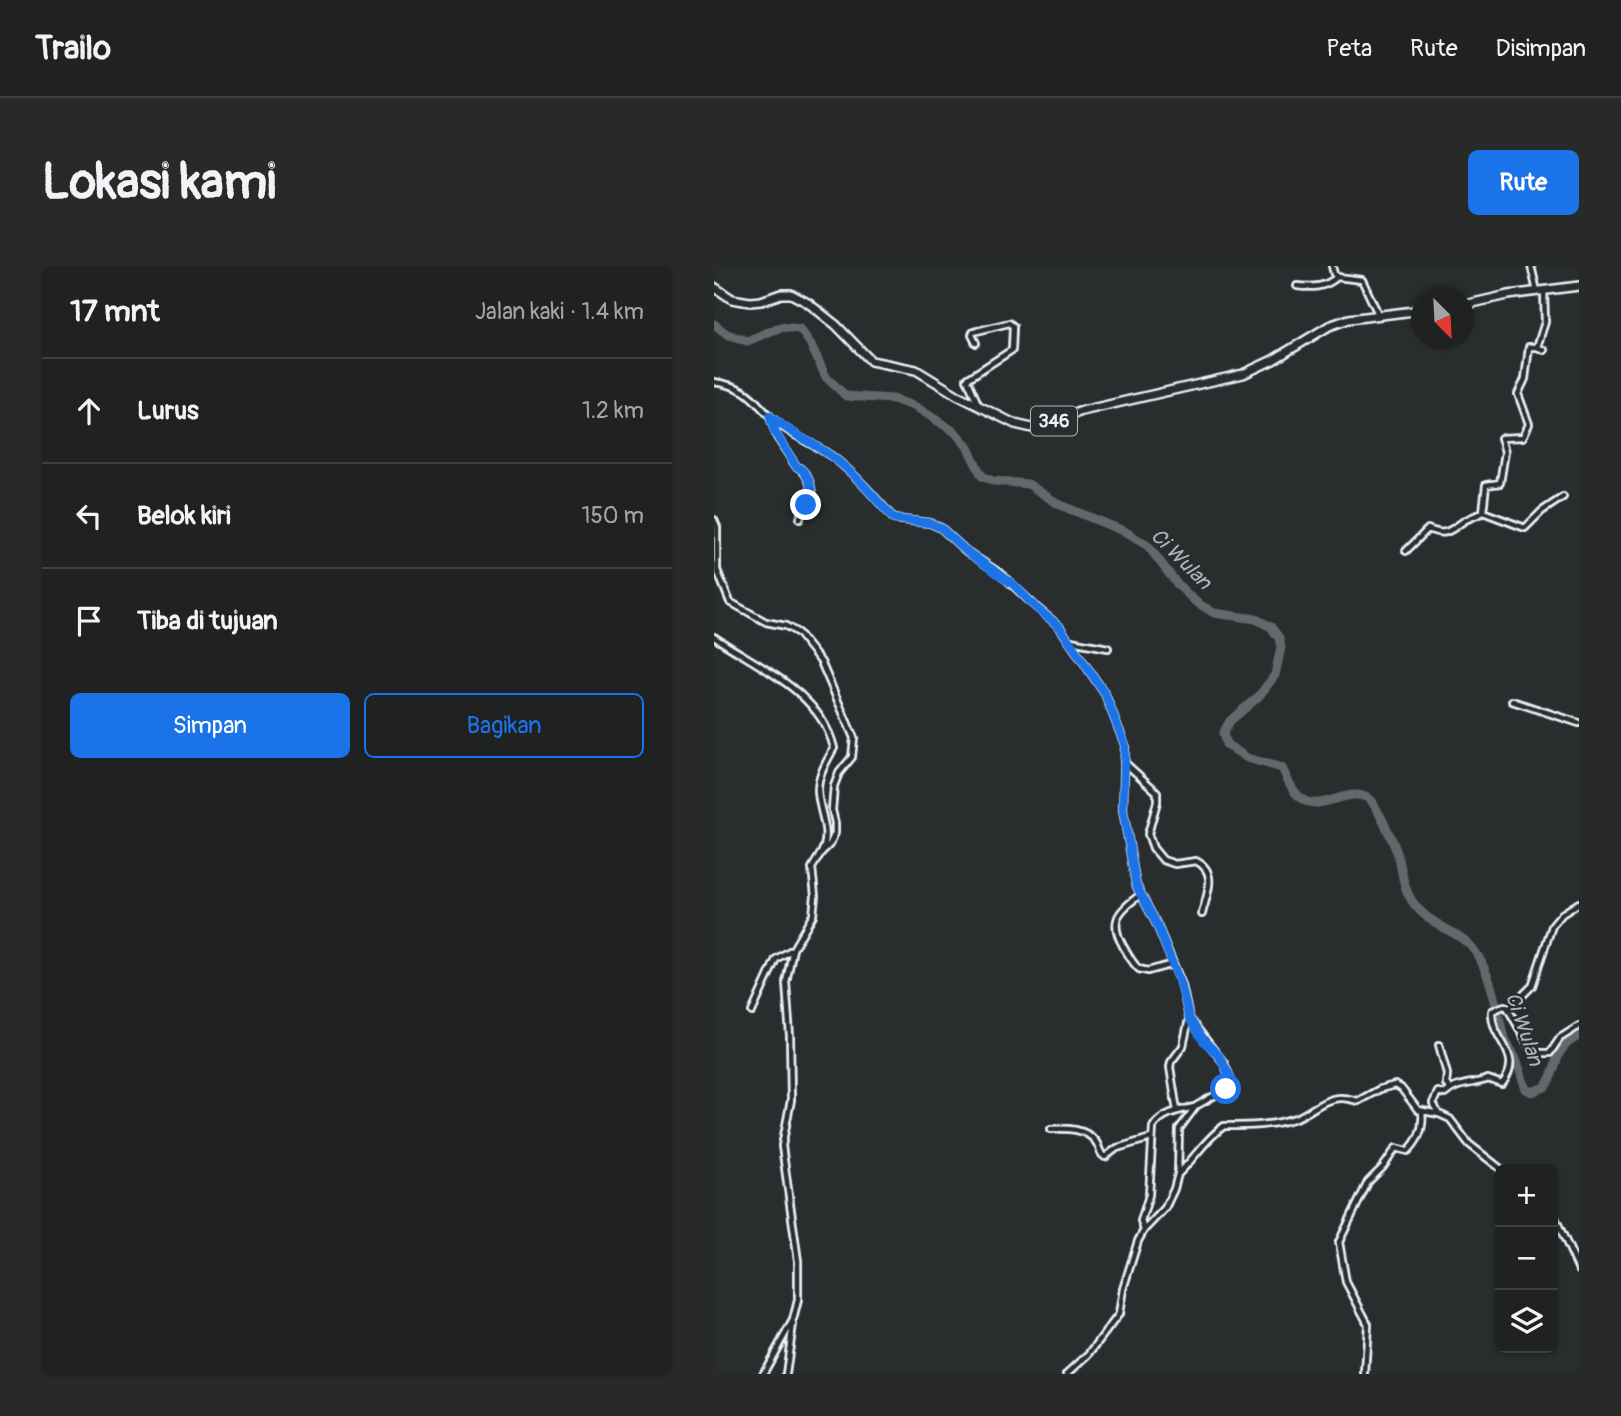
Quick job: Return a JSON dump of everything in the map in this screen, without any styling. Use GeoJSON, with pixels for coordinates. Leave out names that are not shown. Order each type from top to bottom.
{"type":"FeatureCollection","features":[{"type":"Feature","properties":{"kind":"main road"},"geometry":{"type":"LineString","coordinates":[[1474,303],[1541,290],[1579,286]]}},
{"type":"Feature","properties":{"kind":"main road","name":"346"},"geometry":{"type":"LineString","coordinates":[[714,287],[732,299],[750,302],[761,302],[782,294],[791,294],[808,303],[836,325],[871,362],[916,370],[1015,424],[1036,427],[1095,408],[1242,374],[1273,360],[1335,323],[1356,317],[1411,311]]}},
{"type":"Feature","properties":{"kind":"street"},"geometry":{"type":"LineString","coordinates":[[1332,266],[1337,277]]}},
{"type":"Feature","properties":{"kind":"street"},"geometry":{"type":"LineString","coordinates":[[1531,266],[1541,290],[1545,322],[1537,347]]}},
{"type":"Feature","properties":{"kind":"street"},"geometry":{"type":"LineString","coordinates":[[1297,286],[1321,286],[1337,277],[1362,280],[1378,314]]}},
{"type":"Feature","properties":{"kind":"street"},"geometry":{"type":"LineString","coordinates":[[976,343],[973,332],[1009,323],[1013,326],[1012,351],[967,379],[978,405]]}},
{"type":"Feature","properties":{"kind":"street"},"geometry":{"type":"LineString","coordinates":[[1483,512],[1486,485],[1500,482],[1504,453],[1502,438],[1523,437],[1529,424],[1518,394],[1525,379],[1529,347],[1544,350]]}},
{"type":"Feature","properties":{"kind":"street"},"geometry":{"type":"LineString","coordinates":[[714,382],[725,383],[751,394],[784,428],[833,457],[875,495],[894,519],[930,523],[941,528],[966,551],[1014,585],[1035,607],[1059,626],[1110,702],[1125,745],[1123,810],[1140,895],[1157,925],[1187,1001],[1189,1018],[1183,1046],[1170,1067],[1177,1111]]}},
{"type":"Feature","properties":{"kind":"street"},"geometry":{"type":"LineString","coordinates":[[770,416],[777,437],[796,466],[809,479],[812,497],[802,510],[800,519]]}},
{"type":"Feature","properties":{"kind":"street"},"geometry":{"type":"LineString","coordinates":[[1406,551],[1429,530],[1439,534],[1455,530],[1460,523],[1483,512],[1525,528],[1542,511],[1563,497]]}},
{"type":"Feature","properties":{"kind":"street"},"geometry":{"type":"LineString","coordinates":[[714,520],[717,527],[717,570],[730,602],[766,622],[789,626],[798,633],[821,662],[853,734],[852,757],[839,773],[834,786],[832,810],[835,833],[821,853]]}},
{"type":"Feature","properties":{"kind":"street"},"geometry":{"type":"LineString","coordinates":[[714,637],[777,677],[814,708],[823,720],[834,748],[824,766],[818,788],[826,840],[812,868],[815,896],[813,915],[793,949],[785,990],[790,1036],[791,1100],[782,1146],[798,1261],[798,1300],[786,1374]]}},
{"type":"Feature","properties":{"kind":"street"},"geometry":{"type":"LineString","coordinates":[[1070,640],[1108,648]]}},
{"type":"Feature","properties":{"kind":"street"},"geometry":{"type":"LineString","coordinates":[[1512,701],[1579,723]]}},
{"type":"Feature","properties":{"kind":"street"},"geometry":{"type":"LineString","coordinates":[[1124,762],[1157,792],[1149,834],[1159,857],[1171,864],[1196,861],[1206,869],[1210,881],[1202,914]]}},
{"type":"Feature","properties":{"kind":"street"},"geometry":{"type":"LineString","coordinates":[[1140,895],[1118,916],[1115,926],[1119,938],[1139,969],[1148,971],[1173,964]]}},
{"type":"Feature","properties":{"kind":"street"},"geometry":{"type":"LineString","coordinates":[[1439,1114],[1433,1105],[1435,1095],[1439,1092],[1445,1094],[1450,1088],[1488,1079],[1502,1084],[1509,1073],[1511,1061],[1491,1013],[1506,1007],[1532,986],[1552,926],[1562,914],[1579,903]]}},
{"type":"Feature","properties":{"kind":"street"},"geometry":{"type":"LineString","coordinates":[[752,1012],[776,959],[793,949]]}},
{"type":"Feature","properties":{"kind":"street"},"geometry":{"type":"LineString","coordinates":[[1506,1007],[1536,1053],[1549,1054],[1560,1038],[1579,1026]]}},
{"type":"Feature","properties":{"kind":"street"},"geometry":{"type":"LineString","coordinates":[[1144,1230],[1141,1221],[1149,1195],[1151,1138],[1156,1121],[1196,1106],[1226,1089],[1231,1080],[1219,1056],[1203,1040],[1189,1018]]}},
{"type":"Feature","properties":{"kind":"street"},"geometry":{"type":"LineString","coordinates":[[1439,1045],[1447,1074],[1446,1084],[1450,1088]]}},
{"type":"Feature","properties":{"kind":"street"},"geometry":{"type":"LineString","coordinates":[[1178,1174],[1224,1126],[1255,1127],[1277,1123],[1295,1118],[1332,1099],[1358,1101],[1380,1088],[1395,1085],[1401,1088],[1422,1112],[1439,1114],[1453,1122],[1469,1144],[1495,1164]]}},
{"type":"Feature","properties":{"kind":"street"},"geometry":{"type":"LineString","coordinates":[[1067,1374],[1089,1354],[1119,1314],[1135,1248],[1144,1230],[1165,1208],[1178,1174],[1179,1129],[1196,1106]]}},
{"type":"Feature","properties":{"kind":"street"},"geometry":{"type":"LineString","coordinates":[[1365,1374],[1368,1324],[1346,1282],[1339,1241],[1369,1180],[1383,1167],[1396,1148],[1407,1151],[1413,1146],[1423,1126],[1422,1112]]}},
{"type":"Feature","properties":{"kind":"street"},"geometry":{"type":"LineString","coordinates":[[1051,1129],[1071,1129],[1084,1133],[1096,1141],[1100,1154],[1105,1157],[1117,1148],[1151,1138]]}},
{"type":"Feature","properties":{"kind":"street"},"geometry":{"type":"LineString","coordinates":[[1558,1224],[1579,1270]]}},
{"type":"Feature","properties":{"kind":"street"},"geometry":{"type":"LineString","coordinates":[[763,1374],[793,1320]]}},
{"type":"Feature","properties":{"kind":"waterway","name":"Ci Wulan"},"geometry":{"type":"LineString","coordinates":[[714,324],[727,334],[747,341],[781,327],[800,329],[810,343],[826,377],[846,396],[893,399],[916,407],[955,432],[967,446],[982,476],[993,481],[1028,484],[1060,505],[1126,532],[1148,546],[1177,584],[1196,602],[1214,613],[1256,619],[1271,627],[1279,638],[1281,647],[1275,675],[1259,696],[1230,721],[1223,733],[1226,744],[1247,758],[1282,768],[1295,793],[1302,799],[1318,803],[1353,795],[1369,799],[1393,843],[1404,884],[1412,901],[1435,923],[1462,938],[1480,959],[1492,988],[1503,1034],[1516,1059],[1526,1089],[1532,1092],[1545,1087],[1559,1053],[1579,1036]]}},
{"type":"Feature","properties":{"kind":"route"},"geometry":{"type":"LineString","coordinates":[[806,505],[812,495],[809,479],[796,466],[777,437],[770,416],[784,428],[833,457],[875,495],[894,519],[930,523],[941,528],[966,551],[1014,585],[1066,635],[1110,702],[1125,745],[1123,810],[1136,885],[1157,925],[1181,985],[1189,1018],[1203,1040],[1224,1063],[1230,1076],[1231,1080],[1226,1089]]}}]}
